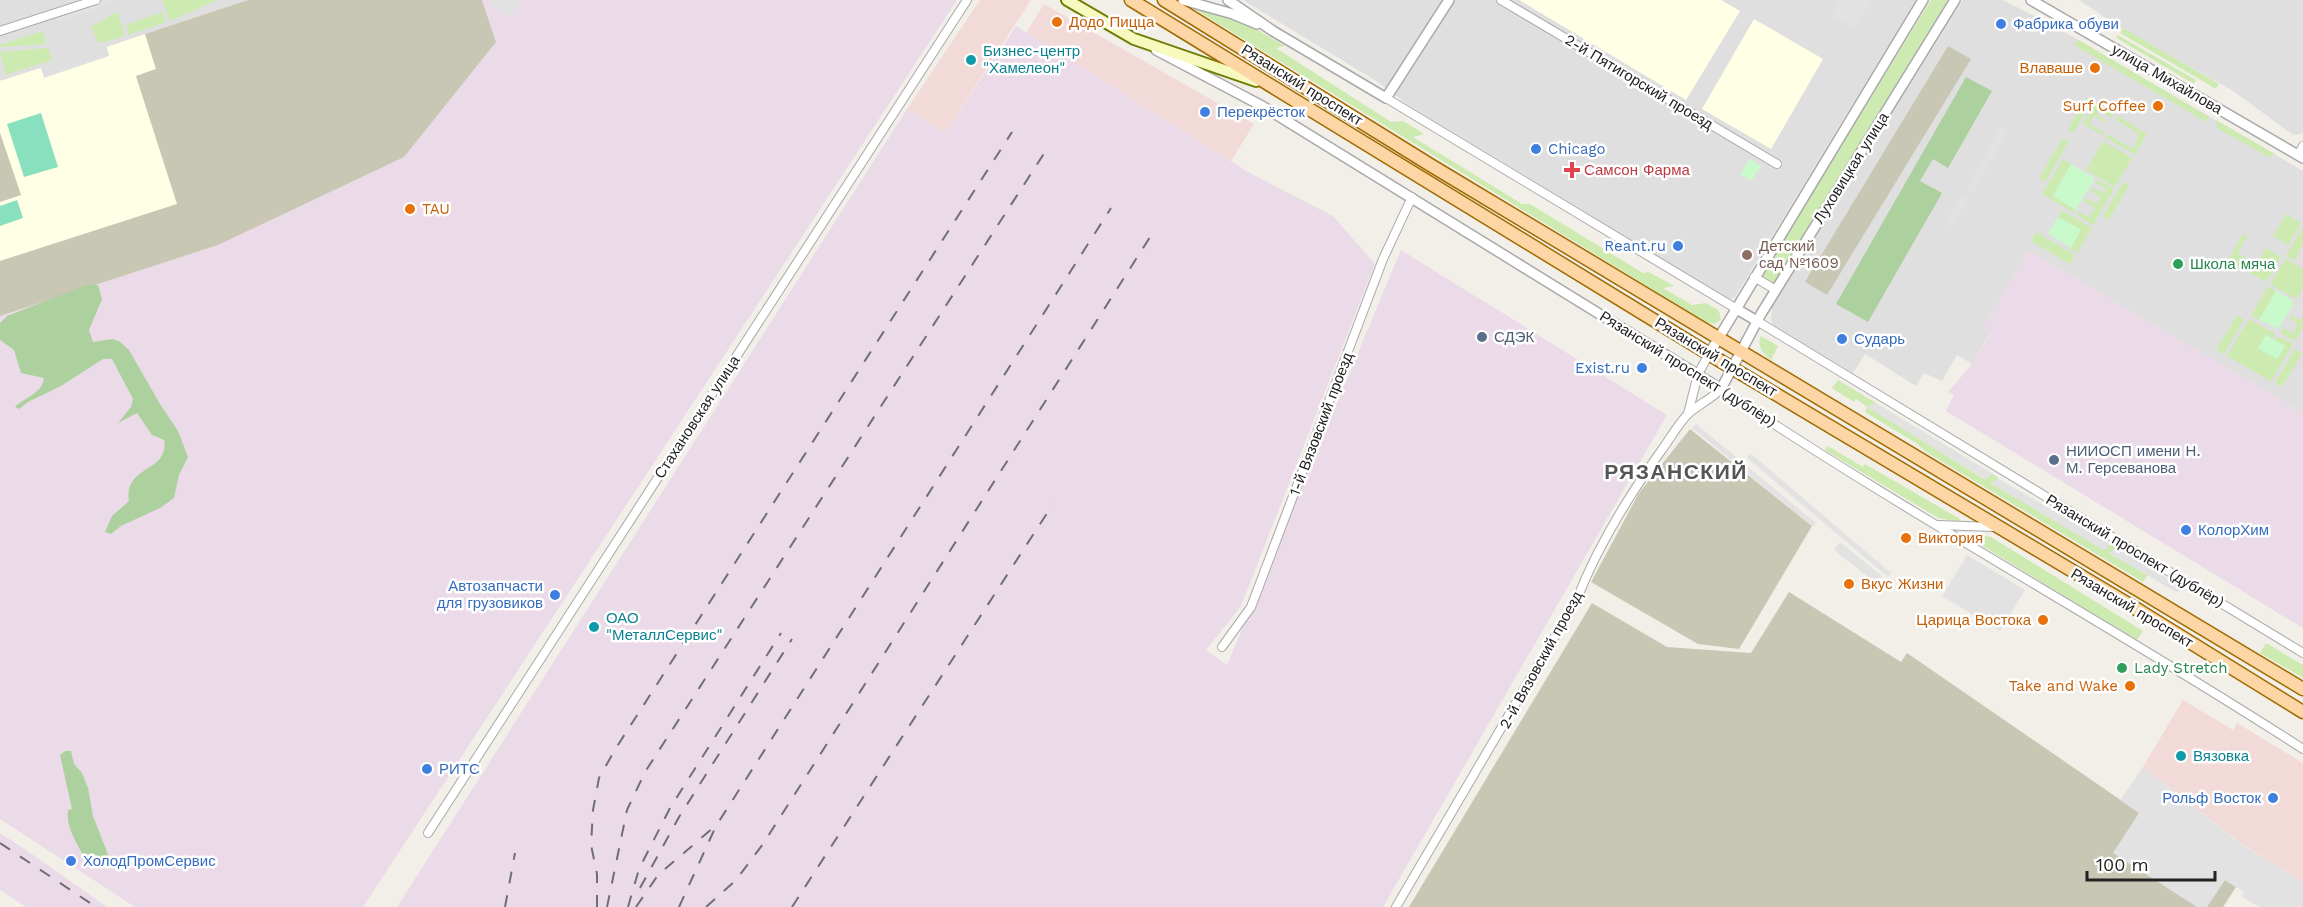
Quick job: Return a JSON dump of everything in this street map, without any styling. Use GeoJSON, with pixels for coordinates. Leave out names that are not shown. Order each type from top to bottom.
{"type":"FeatureCollection","features":[{"type":"Feature","properties":{"kind":"main road","name":"Рязанский проспект (дублёр)"},"geometry":{"type":"LineString","coordinates":[[1067,0],[1134,39]]}},
{"type":"Feature","properties":{"kind":"main road","name":"Рязанский проспект"},"geometry":{"type":"LineString","coordinates":[[1131,0],[1732,368],[2303,712]]}},
{"type":"Feature","properties":{"kind":"main road","name":"Рязанский проспект"},"geometry":{"type":"LineString","coordinates":[[1164,0],[1442,172],[2303,689]]}},
{"type":"Feature","properties":{"kind":"main road"},"geometry":{"type":"LineString","coordinates":[[1134,39],[1269,85]]}},
{"type":"Feature","properties":{"kind":"street"},"geometry":{"type":"LineString","coordinates":[[0,31],[96,0]]}},
{"type":"Feature","properties":{"kind":"street","name":"Стахановская улица"},"geometry":{"type":"LineString","coordinates":[[428,833],[967,0]]}},
{"type":"Feature","properties":{"kind":"street"},"geometry":{"type":"LineString","coordinates":[[1183,0],[1233,14],[1273,31]]}},
{"type":"Feature","properties":{"kind":"street","name":"Рязанский проспект (дублёр)"},"geometry":{"type":"LineString","coordinates":[[1228,0],[1273,31],[1757,321],[2303,653]]}},
{"type":"Feature","properties":{"kind":"street"},"geometry":{"type":"LineString","coordinates":[[1386,98],[1449,0]]}},
{"type":"Feature","properties":{"kind":"street","name":"2-й Пятигорский проезд"},"geometry":{"type":"LineString","coordinates":[[1501,0],[1777,164]]}},
{"type":"Feature","properties":{"kind":"street","name":"Луховицкая улица"},"geometry":{"type":"LineString","coordinates":[[1709,354],[1923,0]]}},
{"type":"Feature","properties":{"kind":"street","name":"Луховицкая улица"},"geometry":{"type":"LineString","coordinates":[[1732,368],[1757,321],[1955,0]]}},
{"type":"Feature","properties":{"kind":"street","name":"улица Михайлова"},"geometry":{"type":"LineString","coordinates":[[2031,0],[2301,153]]}},
{"type":"Feature","properties":{"kind":"street","name":"Рязанский проспект (дублёр)"},"geometry":{"type":"LineString","coordinates":[[1134,39],[1264,107],[1698,374],[1936,525],[2194,680],[2303,749]]}},
{"type":"Feature","properties":{"kind":"street","name":"1-й Вязовский проезд"},"geometry":{"type":"LineString","coordinates":[[1222,646],[1251,607],[1383,259],[1412,197]]}},
{"type":"Feature","properties":{"kind":"street"},"geometry":{"type":"LineString","coordinates":[[1754,277],[1776,290]]}},
{"type":"Feature","properties":{"kind":"street","name":"2-й Вязовский проезд"},"geometry":{"type":"LineString","coordinates":[[1688,415],[1698,374],[1709,354]]}},
{"type":"Feature","properties":{"kind":"street","name":"2-й Вязовский проезд"},"geometry":{"type":"LineString","coordinates":[[1396,907],[1577,598],[1591,565],[1644,474],[1688,415],[1711,400],[1721,389],[1732,368]]}},
{"type":"Feature","properties":{"kind":"street"},"geometry":{"type":"LineString","coordinates":[[1936,525],[1999,527]]}},
{"type":"Feature","properties":{"kind":"shaded area"},"geometry":{"type":"Polygon","coordinates":[[[0,0],[248,0],[107,47],[110,56],[44,78],[40,68],[0,81],[0,0]]]}},
{"type":"Feature","properties":{"kind":"shaded area"},"geometry":{"type":"Polygon","coordinates":[[[109,0],[113,3],[57,21],[56,17],[109,0]]]}},
{"type":"Feature","properties":{"kind":"shaded area"},"geometry":{"type":"Polygon","coordinates":[[[248,0],[482,0],[496,42],[404,157],[218,245],[0,316],[0,261],[177,204],[136,76],[156,69],[145,34],[248,0]]]}},
{"type":"Feature","properties":{"kind":"shaded area"},"geometry":{"type":"Polygon","coordinates":[[[482,0],[957,0],[363,907],[135,907],[0,819],[0,316],[218,245],[496,42],[482,0]]]}},
{"type":"Feature","properties":{"kind":"shaded area"},"geometry":{"type":"Polygon","coordinates":[[[488,0],[523,0],[510,18],[487,2],[488,0]]]}},
{"type":"Feature","properties":{"kind":"shaded area","name":"Бизнес-центр \"Хамелеон\""},"geometry":{"type":"Polygon","coordinates":[[[980,0],[1031,0],[945,133],[907,109],[980,0]]]}},
{"type":"Feature","properties":{"kind":"shaded area"},"geometry":{"type":"Polygon","coordinates":[[[1243,0],[1916,0],[1735,297],[1729,299],[1408,105],[1378,82],[1243,0]]]}},
{"type":"Feature","properties":{"kind":"shaded area"},"geometry":{"type":"Polygon","coordinates":[[[1519,0],[1721,0],[1740,11],[1686,100],[1519,0]]]}},
{"type":"Feature","properties":{"kind":"shaded area"},"geometry":{"type":"Polygon","coordinates":[[[1840,0],[1872,0],[1855,29],[1831,15],[1840,0]]]}},
{"type":"Feature","properties":{"kind":"shaded area"},"geometry":{"type":"Polygon","coordinates":[[[1963,0],[2003,0],[2056,27],[2303,171],[2303,413],[2029,251],[1983,328],[1991,332],[1972,364],[1957,355],[1942,381],[1924,373],[1916,386],[1865,354],[1853,373],[1773,325],[1772,306],[1963,0]]]}},
{"type":"Feature","properties":{"kind":"shaded area"},"geometry":{"type":"Polygon","coordinates":[[[2079,0],[2303,0],[2303,132],[2293,135],[2233,91],[2119,27],[2079,0]]]}},
{"type":"Feature","properties":{"kind":"shaded area"},"geometry":{"type":"Polygon","coordinates":[[[1044,4],[1254,124],[1231,161],[1026,33],[1044,4]]]}},
{"type":"Feature","properties":{"kind":"shaded area"},"geometry":{"type":"Polygon","coordinates":[[[1754,19],[1823,59],[1771,149],[1702,109],[1754,19]]]}},
{"type":"Feature","properties":{"kind":"shaded area"},"geometry":{"type":"Polygon","coordinates":[[[1016,26],[1248,172],[1333,216],[1375,264],[1241,606],[1206,650],[1227,665],[1401,250],[1667,415],[1383,907],[397,907],[907,109],[945,133],[1016,26]]]}},
{"type":"Feature","properties":{"kind":"shaded area"},"geometry":{"type":"Polygon","coordinates":[[[145,34],[156,69],[136,76],[177,204],[0,261],[0,202],[21,195],[0,133],[0,81],[41,68],[44,78],[109,56],[107,47],[145,34]]]}},
{"type":"Feature","properties":{"kind":"shaded area"},"geometry":{"type":"Polygon","coordinates":[[[1948,46],[1971,59],[1827,295],[1805,282],[1948,46]]]}},
{"type":"Feature","properties":{"kind":"shaded area"},"geometry":{"type":"Polygon","coordinates":[[[2001,128],[2008,132],[1991,161],[1984,158],[2001,128]]]}},
{"type":"Feature","properties":{"kind":"shaded area"},"geometry":{"type":"Polygon","coordinates":[[[0,133],[21,195],[0,202],[0,133]]]}},
{"type":"Feature","properties":{"kind":"shaded area"},"geometry":{"type":"Polygon","coordinates":[[[1983,159],[1990,163],[1972,193],[1966,189],[1983,159]]]}},
{"type":"Feature","properties":{"kind":"shaded area"},"geometry":{"type":"Polygon","coordinates":[[[1962,195],[1969,198],[1952,227],[1945,223],[1962,195]]]}},
{"type":"Feature","properties":{"kind":"shaded area"},"geometry":{"type":"Polygon","coordinates":[[[2029,251],[2303,413],[2303,628],[1946,411],[1954,395],[1948,392],[1972,364],[1991,333],[1983,328],[2029,251]]]}},
{"type":"Feature","properties":{"kind":"shaded area"},"geometry":{"type":"Polygon","coordinates":[[[1876,403],[1993,474],[1985,479],[1867,407],[1876,403]]]}},
{"type":"Feature","properties":{"kind":"shaded area"},"geometry":{"type":"Polygon","coordinates":[[[1696,424],[1816,523],[1813,527],[1692,428],[1696,424]]]}},
{"type":"Feature","properties":{"kind":"shaded area"},"geometry":{"type":"Polygon","coordinates":[[[1690,429],[1812,526],[1739,649],[1698,644],[1591,582],[1639,493],[1690,429]]]}},
{"type":"Feature","properties":{"kind":"shaded area"},"geometry":{"type":"Polygon","coordinates":[[[1750,453],[1891,573],[1888,577],[1747,458],[1750,453]]]}},
{"type":"Feature","properties":{"kind":"shaded area"},"geometry":{"type":"Polygon","coordinates":[[[1999,479],[2110,544],[2104,550],[1990,483],[1999,479]]]}},
{"type":"Feature","properties":{"kind":"shaded area"},"geometry":{"type":"Polygon","coordinates":[[[1840,542],[1882,576],[1876,583],[1834,550],[1840,542]]]}},
{"type":"Feature","properties":{"kind":"shaded area"},"geometry":{"type":"Polygon","coordinates":[[[2117,548],[2187,590],[2176,592],[2109,553],[2117,548]]]}},
{"type":"Feature","properties":{"kind":"shaded area"},"geometry":{"type":"Polygon","coordinates":[[[1967,555],[2025,590],[2000,631],[1942,596],[1967,555]]]}},
{"type":"Feature","properties":{"kind":"shaded area"},"geometry":{"type":"Polygon","coordinates":[[[1789,592],[1901,662],[1907,653],[2186,845],[2236,887],[2223,907],[1409,907],[1592,603],[1667,647],[1751,653],[1789,592]]]}},
{"type":"Feature","properties":{"kind":"shaded area"},"geometry":{"type":"Polygon","coordinates":[[[2183,700],[2233,730],[2237,723],[2303,763],[2303,882],[2243,845],[2143,767],[2183,700]]]}},
{"type":"Feature","properties":{"kind":"shaded area"},"geometry":{"type":"Polygon","coordinates":[[[2143,767],[2242,845],[2303,882],[2303,907],[2260,907],[2242,897],[2244,892],[2225,880],[2207,907],[2197,907],[2113,853],[2139,813],[2120,800],[2143,767]]]}},
{"type":"Feature","properties":{"kind":"shaded area"},"geometry":{"type":"Polygon","coordinates":[[[0,833],[107,907],[26,907],[0,890],[0,833]]]}},
{"type":"Feature","properties":{"kind":"green space"},"geometry":{"type":"Polygon","coordinates":[[[162,0],[217,0],[170,21],[162,0]]]}},
{"type":"Feature","properties":{"kind":"green space"},"geometry":{"type":"Polygon","coordinates":[[[1931,0],[1948,0],[1774,284],[1761,276],[1931,0]]]}},
{"type":"Feature","properties":{"kind":"green space"},"geometry":{"type":"Polygon","coordinates":[[[1196,10],[1224,15],[1249,25],[1285,46],[1276,48],[1391,122],[1403,121],[1424,134],[1413,137],[1522,204],[1530,204],[1643,273],[1649,272],[1674,286],[1663,288],[1692,305],[1706,303],[1719,311],[1721,320],[1714,324],[1706,322],[1196,10]]]}},
{"type":"Feature","properties":{"kind":"green space"},"geometry":{"type":"Polygon","coordinates":[[[117,12],[125,36],[98,42],[91,27],[117,12]]]}},
{"type":"Feature","properties":{"kind":"green space"},"geometry":{"type":"Polygon","coordinates":[[[163,12],[166,22],[129,35],[126,25],[163,12]]]}},
{"type":"Feature","properties":{"kind":"green space"},"geometry":{"type":"Polygon","coordinates":[[[2123,28],[2219,84],[2216,89],[2120,33],[2123,28]]]}},
{"type":"Feature","properties":{"kind":"green space"},"geometry":{"type":"Polygon","coordinates":[[[43,31],[46,44],[0,47],[0,45],[43,31]]]}},
{"type":"Feature","properties":{"kind":"green space"},"geometry":{"type":"Polygon","coordinates":[[[2116,34],[2196,80],[2194,84],[2118,39],[2116,34]]]}},
{"type":"Feature","properties":{"kind":"green space"},"geometry":{"type":"Polygon","coordinates":[[[2079,40],[2209,117],[2206,122],[2074,45],[2079,40]]]}},
{"type":"Feature","properties":{"kind":"green space"},"geometry":{"type":"Polygon","coordinates":[[[48,48],[52,60],[6,75],[0,52],[48,48]]]}},
{"type":"Feature","properties":{"kind":"green space"},"geometry":{"type":"Polygon","coordinates":[[[1966,77],[1992,91],[1948,168],[1933,159],[1920,181],[1942,193],[1868,322],[1836,304],[1966,77]]]}},
{"type":"Feature","properties":{"kind":"green space"},"geometry":{"type":"Polygon","coordinates":[[[2086,98],[2092,101],[2074,133],[2068,129],[2086,98]]]}},
{"type":"Feature","properties":{"kind":"green space"},"geometry":{"type":"Polygon","coordinates":[[[2095,103],[2114,114],[2112,118],[2099,111],[2097,115],[2107,121],[2106,123],[2094,116],[2089,124],[2104,132],[2102,135],[2083,124],[2095,103]]]}},
{"type":"Feature","properties":{"kind":"green space"},"geometry":{"type":"Polygon","coordinates":[[[41,113],[58,167],[24,177],[7,124],[41,113]]]}},
{"type":"Feature","properties":{"kind":"green space"},"geometry":{"type":"Polygon","coordinates":[[[2118,116],[2147,134],[2135,155],[2105,137],[2107,134],[2133,149],[2138,135],[2115,120],[2118,116]]]}},
{"type":"Feature","properties":{"kind":"green space"},"geometry":{"type":"Polygon","coordinates":[[[2216,120],[2275,154],[2268,157],[2217,128],[2216,120]]]}},
{"type":"Feature","properties":{"kind":"green space"},"geometry":{"type":"Polygon","coordinates":[[[2063,138],[2069,141],[2045,182],[2039,178],[2063,138]]]}},
{"type":"Feature","properties":{"kind":"green space"},"geometry":{"type":"Polygon","coordinates":[[[2103,141],[2132,158],[2115,187],[2086,170],[2103,141]]]}},
{"type":"Feature","properties":{"kind":"green space"},"geometry":{"type":"Polygon","coordinates":[[[1750,159],[1761,166],[1751,181],[1740,174],[1750,159]]]}},
{"type":"Feature","properties":{"kind":"green space"},"geometry":{"type":"Polygon","coordinates":[[[2063,159],[2071,164],[2053,196],[2076,210],[2074,213],[2042,194],[2063,159]]]}},
{"type":"Feature","properties":{"kind":"green space"},"geometry":{"type":"Polygon","coordinates":[[[2071,164],[2095,178],[2076,210],[2053,196],[2071,164]]]}},
{"type":"Feature","properties":{"kind":"green space"},"geometry":{"type":"Polygon","coordinates":[[[2098,180],[2114,189],[2093,225],[2077,215],[2079,212],[2089,217],[2095,208],[2085,201],[2087,198],[2097,204],[2101,197],[2091,191],[2093,188],[2104,193],[2106,189],[2096,183],[2098,180]]]}},
{"type":"Feature","properties":{"kind":"green space"},"geometry":{"type":"Polygon","coordinates":[[[2123,182],[2129,185],[2109,220],[2103,216],[2123,182]]]}},
{"type":"Feature","properties":{"kind":"green space"},"geometry":{"type":"Polygon","coordinates":[[[17,200],[23,218],[0,226],[0,206],[17,200]]]}},
{"type":"Feature","properties":{"kind":"green space"},"geometry":{"type":"Polygon","coordinates":[[[2062,210],[2092,228],[2077,253],[2070,249],[2081,230],[2058,217],[2062,210]]]}},
{"type":"Feature","properties":{"kind":"green space"},"geometry":{"type":"Polygon","coordinates":[[[2286,214],[2301,223],[2288,245],[2273,236],[2286,214]]]}},
{"type":"Feature","properties":{"kind":"green space"},"geometry":{"type":"Polygon","coordinates":[[[2058,217],[2081,230],[2070,249],[2069,246],[2048,234],[2058,217]]]}},
{"type":"Feature","properties":{"kind":"green space"},"geometry":{"type":"Polygon","coordinates":[[[2303,227],[2303,245],[2294,261],[2286,256],[2303,227]]]}},
{"type":"Feature","properties":{"kind":"green space"},"geometry":{"type":"Polygon","coordinates":[[[2036,232],[2075,255],[2070,264],[2031,241],[2036,232]]]}},
{"type":"Feature","properties":{"kind":"green space"},"geometry":{"type":"Polygon","coordinates":[[[2243,234],[2247,236],[2238,253],[2256,264],[2266,248],[2281,257],[2266,282],[2228,260],[2243,234]]]}},
{"type":"Feature","properties":{"kind":"green space"},"geometry":{"type":"Polygon","coordinates":[[[2285,259],[2303,269],[2303,288],[2296,299],[2270,284],[2285,259]]]}},
{"type":"Feature","properties":{"kind":"green space"},"geometry":{"type":"Polygon","coordinates":[[[87,285],[98,285],[102,299],[89,330],[93,342],[112,339],[119,341],[129,350],[178,431],[188,457],[179,475],[174,498],[160,508],[121,526],[111,534],[105,532],[112,516],[129,501],[129,489],[133,481],[160,458],[164,450],[164,440],[152,435],[137,413],[118,423],[131,407],[133,399],[112,359],[103,359],[19,409],[15,407],[37,392],[44,378],[21,373],[14,350],[0,340],[0,323],[7,316],[87,285]]]}},
{"type":"Feature","properties":{"kind":"green space"},"geometry":{"type":"Polygon","coordinates":[[[2268,286],[2276,291],[2259,320],[2251,316],[2268,286]]]}},
{"type":"Feature","properties":{"kind":"green space"},"geometry":{"type":"Polygon","coordinates":[[[2276,291],[2293,301],[2292,307],[2276,330],[2275,327],[2259,320],[2276,291]]]}},
{"type":"Feature","properties":{"kind":"green space"},"geometry":{"type":"Polygon","coordinates":[[[2237,315],[2244,319],[2224,354],[2216,350],[2237,315]]]}},
{"type":"Feature","properties":{"kind":"green space"},"geometry":{"type":"Polygon","coordinates":[[[2291,315],[2300,320],[2303,316],[2303,327],[2295,341],[2280,333],[2283,328],[2293,333],[2298,324],[2289,318],[2291,315]]]}},
{"type":"Feature","properties":{"kind":"green space"},"geometry":{"type":"Polygon","coordinates":[[[2249,319],[2276,334],[2273,339],[2266,335],[2259,348],[2277,359],[2285,346],[2275,341],[2278,336],[2293,344],[2271,381],[2227,356],[2249,319]]]}},
{"type":"Feature","properties":{"kind":"green space"},"geometry":{"type":"Polygon","coordinates":[[[2266,335],[2285,346],[2277,359],[2258,348],[2266,335]]]}},
{"type":"Feature","properties":{"kind":"green space"},"geometry":{"type":"Polygon","coordinates":[[[1761,336],[1778,346],[1771,360],[1761,349],[1759,343],[1761,336]]]}},
{"type":"Feature","properties":{"kind":"green space"},"geometry":{"type":"Polygon","coordinates":[[[2295,349],[2302,353],[2282,387],[2275,383],[2295,349]]]}},
{"type":"Feature","properties":{"kind":"green space"},"geometry":{"type":"Polygon","coordinates":[[[1838,380],[1876,403],[1868,407],[1984,479],[1993,474],[1999,479],[1991,483],[2104,550],[2110,544],[2117,548],[2110,554],[2148,575],[2143,582],[1926,452],[1916,443],[1865,412],[1867,407],[1856,399],[1854,402],[1832,388],[1838,380]]]}},
{"type":"Feature","properties":{"kind":"green space"},"geometry":{"type":"Polygon","coordinates":[[[1828,446],[1863,467],[1865,464],[1960,519],[1959,522],[1938,518],[1825,450],[1828,446]]]}},
{"type":"Feature","properties":{"kind":"green space"},"geometry":{"type":"Polygon","coordinates":[[[1965,534],[1991,537],[2143,631],[2137,640],[1966,536],[1965,534]]]}},
{"type":"Feature","properties":{"kind":"green space"},"geometry":{"type":"Polygon","coordinates":[[[2266,643],[2303,665],[2303,678],[2260,653],[2266,643]]]}},
{"type":"Feature","properties":{"kind":"green space"},"geometry":{"type":"Polygon","coordinates":[[[65,751],[71,751],[74,764],[82,773],[88,788],[93,816],[111,862],[100,866],[96,855],[83,855],[70,828],[68,810],[72,809],[60,755],[65,751]]]}},
{"type":"Feature","properties":{"kind":"railway"},"geometry":{"type":"LineString","coordinates":[[597,907],[597,874],[591,845],[593,810],[599,778],[616,748],[1012,132]]}},
{"type":"Feature","properties":{"kind":"railway"},"geometry":{"type":"LineString","coordinates":[[607,907],[627,810],[645,772],[1045,152]]}},
{"type":"Feature","properties":{"kind":"railway"},"geometry":{"type":"LineString","coordinates":[[679,907],[716,826],[1111,208]]}},
{"type":"Feature","properties":{"kind":"railway"},"geometry":{"type":"LineString","coordinates":[[706,907],[736,880],[763,844],[1152,234]]}},
{"type":"Feature","properties":{"kind":"railway"},"geometry":{"type":"LineString","coordinates":[[792,907],[1053,504]]}},
{"type":"Feature","properties":{"kind":"railway"},"geometry":{"type":"LineString","coordinates":[[628,907],[639,869],[670,808],[781,633]]}},
{"type":"Feature","properties":{"kind":"railway"},"geometry":{"type":"LineString","coordinates":[[640,888],[679,817],[792,639]]}},
{"type":"Feature","properties":{"kind":"railway"},"geometry":{"type":"LineString","coordinates":[[636,907],[658,875],[713,828]]}},
{"type":"Feature","properties":{"kind":"railway"},"geometry":{"type":"LineString","coordinates":[[0,843],[96,907]]}},
{"type":"Feature","properties":{"kind":"railway"},"geometry":{"type":"LineString","coordinates":[[505,907],[515,853]]}},
{"type":"Feature","properties":{"kind":"place","name":"Додо Пицца"},"geometry":{"type":"Point","coordinates":[1057,22]}},
{"type":"Feature","properties":{"kind":"place","name":"Фабрика обуви"},"geometry":{"type":"Point","coordinates":[2001,24]}},
{"type":"Feature","properties":{"kind":"place","name":"Бизнес-центр \"Хамелеон\""},"geometry":{"type":"Point","coordinates":[971,60]}},
{"type":"Feature","properties":{"kind":"place","name":"Влаваше"},"geometry":{"type":"Point","coordinates":[2095,68]}},
{"type":"Feature","properties":{"kind":"place","name":"Surf Coffee"},"geometry":{"type":"Point","coordinates":[2158,106]}},
{"type":"Feature","properties":{"kind":"place","name":"Перекрёсток"},"geometry":{"type":"Point","coordinates":[1205,112]}},
{"type":"Feature","properties":{"kind":"place","name":"Chicago"},"geometry":{"type":"Point","coordinates":[1536,149]}},
{"type":"Feature","properties":{"kind":"place","name":"Самсон Фарма"},"geometry":{"type":"Point","coordinates":[1572,170]}},
{"type":"Feature","properties":{"kind":"place","name":"TAU"},"geometry":{"type":"Point","coordinates":[410,209]}},
{"type":"Feature","properties":{"kind":"place","name":"Reant.ru"},"geometry":{"type":"Point","coordinates":[1678,246]}},
{"type":"Feature","properties":{"kind":"place","name":"Детский сад №1609"},"geometry":{"type":"Point","coordinates":[1747,255]}},
{"type":"Feature","properties":{"kind":"place","name":"Школа мяча"},"geometry":{"type":"Point","coordinates":[2178,264]}},
{"type":"Feature","properties":{"kind":"place","name":"СДЭК"},"geometry":{"type":"Point","coordinates":[1482,337]}},
{"type":"Feature","properties":{"kind":"place","name":"Сударь"},"geometry":{"type":"Point","coordinates":[1842,339]}},
{"type":"Feature","properties":{"kind":"place","name":"Exist.ru"},"geometry":{"type":"Point","coordinates":[1642,368]}},
{"type":"Feature","properties":{"kind":"place","name":"НИИОСП имени Н. М. Герсеванова"},"geometry":{"type":"Point","coordinates":[2054,460]}},
{"type":"Feature","properties":{"kind":"place","name":"КолорХим"},"geometry":{"type":"Point","coordinates":[2186,530]}},
{"type":"Feature","properties":{"kind":"place","name":"Виктория"},"geometry":{"type":"Point","coordinates":[1906,538]}},
{"type":"Feature","properties":{"kind":"place","name":"Вкус Жизни"},"geometry":{"type":"Point","coordinates":[1849,584]}},
{"type":"Feature","properties":{"kind":"place","name":"Автозапчасти для грузовиков"},"geometry":{"type":"Point","coordinates":[555,595]}},
{"type":"Feature","properties":{"kind":"place","name":"Царица Востока"},"geometry":{"type":"Point","coordinates":[2043,620]}},
{"type":"Feature","properties":{"kind":"place","name":"ОАО \"МеталлСервис\""},"geometry":{"type":"Point","coordinates":[594,627]}},
{"type":"Feature","properties":{"kind":"place","name":"Lady Stretch"},"geometry":{"type":"Point","coordinates":[2122,668]}},
{"type":"Feature","properties":{"kind":"place","name":"Take and Wake"},"geometry":{"type":"Point","coordinates":[2130,686]}},
{"type":"Feature","properties":{"kind":"place","name":"Вязовка"},"geometry":{"type":"Point","coordinates":[2181,756]}},
{"type":"Feature","properties":{"kind":"place","name":"РИТС"},"geometry":{"type":"Point","coordinates":[427,769]}},
{"type":"Feature","properties":{"kind":"place","name":"Рольф Восток"},"geometry":{"type":"Point","coordinates":[2273,798]}},
{"type":"Feature","properties":{"kind":"place","name":"ХолодПромСервис"},"geometry":{"type":"Point","coordinates":[71,861]}},
{"type":"Feature","properties":{"kind":"district","name":"РЯЗАНСКИЙ"},"geometry":{"type":"Point","coordinates":[1676,471]}}]}
